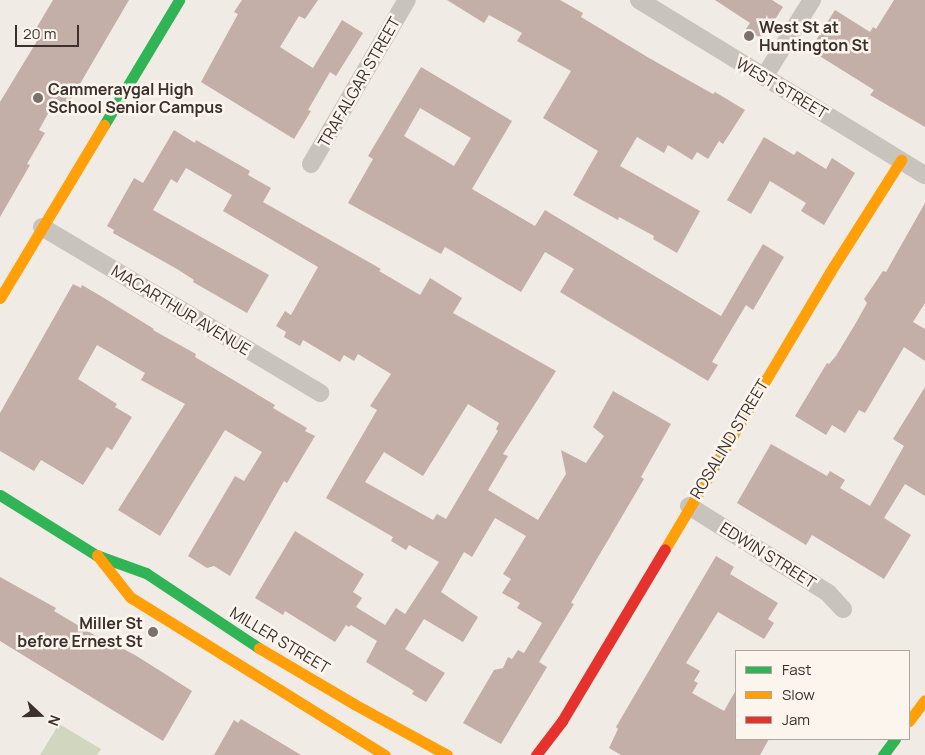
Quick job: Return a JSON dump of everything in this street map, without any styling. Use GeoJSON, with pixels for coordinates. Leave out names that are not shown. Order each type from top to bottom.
{"type":"FeatureCollection","features":[{"type":"Feature","properties":{"kind":"main road"},"geometry":{"type":"LineString","coordinates":[[0,298],[179,0]]}},
{"type":"Feature","properties":{"kind":"main road","name":"ROSALIND STREET"},"geometry":{"type":"LineString","coordinates":[[536,755],[562,721],[830,272],[901,160]]}},
{"type":"Feature","properties":{"kind":"main road","name":"MILLER STREET"},"geometry":{"type":"LineString","coordinates":[[3,499],[96,554],[146,573],[250,642],[354,704],[447,755]]}},
{"type":"Feature","properties":{"kind":"main road","name":"MILLER STREET"},"geometry":{"type":"LineString","coordinates":[[96,554],[130,597],[385,755]]}},
{"type":"Feature","properties":{"kind":"main road"},"geometry":{"type":"LineString","coordinates":[[910,720],[925,700]]}},
{"type":"Feature","properties":{"kind":"main road"},"geometry":{"type":"LineString","coordinates":[[883,755],[894,740]]}},
{"type":"Feature","properties":{"kind":"street","name":"TRAFALGAR STREET"},"geometry":{"type":"LineString","coordinates":[[311,164],[407,0]]}},
{"type":"Feature","properties":{"kind":"street","name":"WEST STREET"},"geometry":{"type":"LineString","coordinates":[[639,0],[925,175]]}},
{"type":"Feature","properties":{"kind":"street"},"geometry":{"type":"LineString","coordinates":[[764,76],[812,0]]}},
{"type":"Feature","properties":{"kind":"street","name":"MACARTHUR AVENUE"},"geometry":{"type":"LineString","coordinates":[[42,227],[320,393]]}},
{"type":"Feature","properties":{"kind":"street","name":"EDWIN STREET"},"geometry":{"type":"LineString","coordinates":[[689,506],[828,592],[843,609]]}},
{"type":"Feature","properties":{"kind":"street","name":"ROSALIND STREET"},"geometry":{"type":"LineString","coordinates":[[552,755],[562,721]]}},
{"type":"Feature","properties":{"kind":"green space"},"geometry":{"type":"Polygon","coordinates":[[[59,724],[101,749],[97,755],[40,755],[59,724]]]}},
{"type":"Feature","properties":{"kind":"building"},"geometry":{"type":"Polygon","coordinates":[[[53,0],[129,0],[67,106],[56,99],[39,130],[45,133],[27,164],[30,165],[0,217],[0,102],[40,36],[34,32],[53,0]]]}},
{"type":"Feature","properties":{"kind":"building"},"geometry":{"type":"Polygon","coordinates":[[[242,0],[318,0],[305,19],[299,16],[280,47],[313,68],[342,20],[363,33],[336,76],[330,72],[308,110],[311,111],[294,139],[201,82],[238,14],[234,12],[242,0]]]}},
{"type":"Feature","properties":{"kind":"building"},"geometry":{"type":"Polygon","coordinates":[[[447,0],[560,0],[583,13],[581,17],[649,58],[713,94],[715,92],[745,110],[723,144],[719,141],[708,159],[697,152],[692,160],[668,145],[664,153],[637,137],[620,166],[700,211],[677,253],[653,239],[654,236],[619,217],[618,220],[573,195],[598,151],[543,118],[571,71],[517,41],[522,33],[489,15],[484,23],[447,0]]]}},
{"type":"Feature","properties":{"kind":"building"},"geometry":{"type":"Polygon","coordinates":[[[715,0],[772,0],[783,7],[765,35],[759,37],[746,29],[750,23],[715,0]]]}},
{"type":"Feature","properties":{"kind":"building"},"geometry":{"type":"Polygon","coordinates":[[[894,0],[925,0],[925,127],[870,95],[874,90],[810,50],[835,10],[870,32],[873,27],[876,29],[894,0]]]}},
{"type":"Feature","properties":{"kind":"building"},"geometry":{"type":"Polygon","coordinates":[[[421,67],[512,121],[472,189],[535,226],[545,210],[721,316],[763,244],[784,257],[753,310],[746,305],[712,362],[718,365],[708,381],[560,292],[574,269],[545,252],[521,292],[445,247],[441,254],[348,203],[373,159],[368,156],[421,67]],[[420,108],[404,136],[454,166],[471,138],[420,108]]]}},
{"type":"Feature","properties":{"kind":"building"},"geometry":{"type":"Polygon","coordinates":[[[174,130],[195,143],[196,140],[250,171],[248,175],[271,188],[263,202],[381,269],[379,271],[420,295],[430,278],[462,298],[453,313],[556,371],[503,454],[508,456],[488,490],[538,520],[566,474],[561,450],[586,463],[604,436],[593,427],[613,391],[671,424],[641,477],[644,479],[571,603],[574,604],[539,662],[547,667],[501,744],[463,723],[494,670],[503,668],[508,657],[512,659],[518,650],[524,653],[542,623],[517,608],[520,603],[502,593],[511,579],[503,574],[526,536],[495,518],[472,557],[464,552],[441,592],[478,617],[463,642],[424,619],[405,649],[445,673],[426,702],[412,694],[414,691],[366,662],[377,641],[351,625],[349,627],[346,625],[335,642],[285,611],[283,615],[255,598],[295,531],[364,574],[353,592],[362,598],[356,607],[385,625],[396,608],[405,614],[439,562],[409,545],[406,550],[391,541],[393,537],[326,498],[377,410],[370,406],[391,374],[358,354],[354,361],[344,355],[340,362],[303,340],[300,346],[284,337],[286,332],[276,326],[285,311],[291,315],[318,267],[223,211],[232,195],[186,168],[177,183],[171,179],[153,210],[269,275],[247,313],[193,282],[194,280],[177,269],[113,233],[114,230],[107,226],[134,178],[143,183],[174,130]],[[468,404],[423,476],[384,452],[365,482],[433,520],[437,514],[446,519],[498,431],[496,429],[499,423],[468,404]]]}},
{"type":"Feature","properties":{"kind":"building"},"geometry":{"type":"Polygon","coordinates":[[[764,137],[794,155],[797,151],[826,169],[832,158],[855,173],[824,225],[801,211],[806,203],[770,181],[751,214],[727,200],[764,137]]]}},
{"type":"Feature","properties":{"kind":"building"},"geometry":{"type":"Polygon","coordinates":[[[925,203],[925,303],[913,322],[925,329],[925,361],[904,347],[865,413],[859,410],[845,433],[832,425],[826,435],[795,416],[827,363],[829,364],[836,356],[867,303],[864,299],[883,271],[886,272],[925,203]]]}},
{"type":"Feature","properties":{"kind":"building"},"geometry":{"type":"Polygon","coordinates":[[[73,284],[81,288],[82,285],[153,330],[196,354],[195,357],[275,405],[273,408],[307,428],[305,431],[315,436],[287,483],[284,481],[230,576],[214,566],[207,568],[188,556],[235,476],[244,481],[262,452],[225,430],[160,536],[118,510],[185,404],[141,380],[145,373],[97,345],[78,379],[117,404],[115,407],[132,417],[112,450],[107,447],[83,485],[41,460],[34,471],[0,451],[0,413],[73,284]]]}},
{"type":"Feature","properties":{"kind":"building"},"geometry":{"type":"Polygon","coordinates":[[[925,387],[925,496],[905,484],[884,518],[911,535],[884,579],[812,535],[806,545],[737,503],[771,444],[827,476],[830,471],[845,480],[840,488],[870,506],[904,446],[893,439],[925,387]]]}},
{"type":"Feature","properties":{"kind":"building"},"geometry":{"type":"Polygon","coordinates":[[[716,556],[734,567],[730,574],[778,603],[768,619],[774,623],[764,639],[718,612],[686,663],[700,671],[694,681],[698,683],[692,693],[724,711],[735,692],[735,740],[768,740],[760,755],[621,755],[609,748],[618,729],[616,727],[716,556]]]}},
{"type":"Feature","properties":{"kind":"building"},"geometry":{"type":"Polygon","coordinates":[[[0,577],[56,608],[54,611],[111,645],[112,643],[135,655],[192,691],[163,741],[0,641],[0,577]]]}},
{"type":"Feature","properties":{"kind":"building"},"geometry":{"type":"Polygon","coordinates":[[[241,719],[301,755],[214,755],[234,720],[238,723],[241,719]]]}},
{"type":"Feature","properties":{"kind":"traffic: fast"},"geometry":{"type":"LineString","coordinates":[[104,125],[179,0]]}},
{"type":"Feature","properties":{"kind":"traffic: fast"},"geometry":{"type":"LineString","coordinates":[[0,495],[96,555],[146,573],[259,648]]}},
{"type":"Feature","properties":{"kind":"traffic: fast"},"geometry":{"type":"LineString","coordinates":[[883,755],[894,740]]}},
{"type":"Feature","properties":{"kind":"traffic: slow"},"geometry":{"type":"LineString","coordinates":[[0,298],[104,125]]}},
{"type":"Feature","properties":{"kind":"traffic: slow"},"geometry":{"type":"LineString","coordinates":[[665,549],[830,272],[901,160]]}},
{"type":"Feature","properties":{"kind":"traffic: slow"},"geometry":{"type":"LineString","coordinates":[[97,555],[130,597],[385,755]]}},
{"type":"Feature","properties":{"kind":"traffic: slow"},"geometry":{"type":"LineString","coordinates":[[259,648],[354,704],[447,755]]}},
{"type":"Feature","properties":{"kind":"traffic: slow"},"geometry":{"type":"LineString","coordinates":[[910,720],[925,700]]}},
{"type":"Feature","properties":{"kind":"traffic: jam"},"geometry":{"type":"LineString","coordinates":[[536,755],[562,721],[665,549]]}},
{"type":"Feature","properties":{"kind":"place","name":"West St at Huntington St"},"geometry":{"type":"Point","coordinates":[749,36]}},
{"type":"Feature","properties":{"kind":"place","name":"Cammeraygal High School Senior Campus"},"geometry":{"type":"Point","coordinates":[38,98]}},
{"type":"Feature","properties":{"kind":"place","name":"Miller St before Ernest St"},"geometry":{"type":"Point","coordinates":[153,632]}}]}
